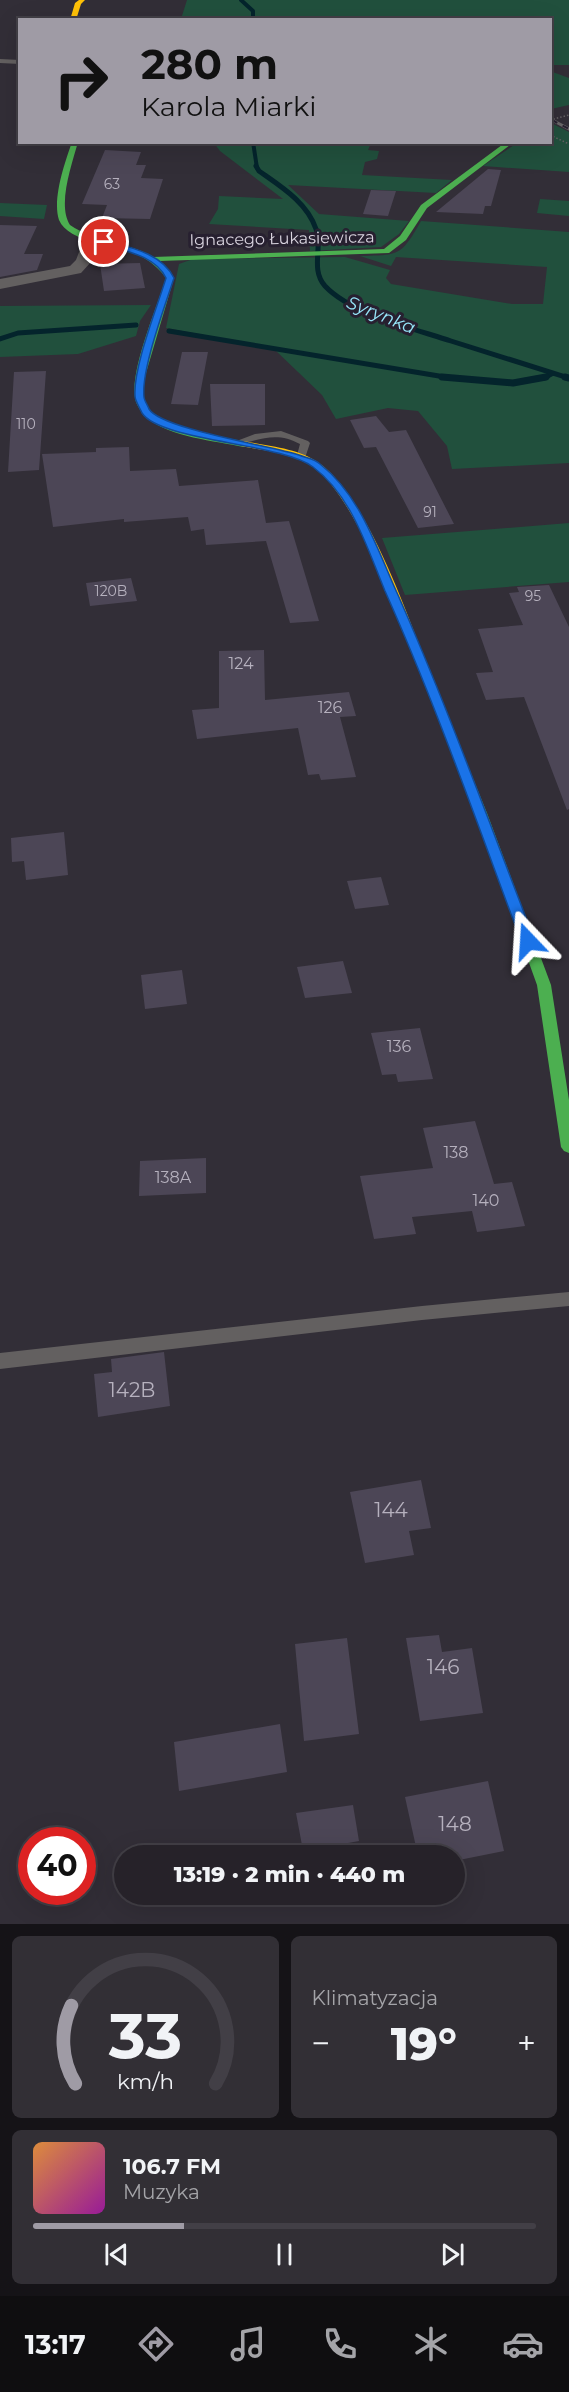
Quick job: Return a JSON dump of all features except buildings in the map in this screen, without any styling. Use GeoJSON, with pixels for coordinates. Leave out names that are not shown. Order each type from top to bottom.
{"type":"FeatureCollection","features":[{"type":"Feature","properties":{"kind":"street"},"geometry":{"type":"LineString","coordinates":[[74,18],[78,3],[82,0]]}},
{"type":"Feature","properties":{"kind":"street"},"geometry":{"type":"LineString","coordinates":[[75,144],[64,197],[63,219],[66,226],[75,233],[153,259],[165,268],[170,278],[144,363],[139,398],[142,405],[152,418],[180,429],[239,442],[315,464],[341,489],[357,516],[405,623],[481,813],[544,985],[569,1147]]}},
{"type":"Feature","properties":{"kind":"street","name":"Ignacego Łukasiewicza"},"geometry":{"type":"LineString","coordinates":[[153,259],[307,253],[376,253],[393,248],[404,237],[412,220],[424,207],[508,144]]}},
{"type":"Feature","properties":{"kind":"street"},"geometry":{"type":"LineString","coordinates":[[0,284],[75,270],[83,262],[87,250],[104,242]]}},
{"type":"Feature","properties":{"kind":"lane"},"geometry":{"type":"LineString","coordinates":[[0,62],[18,62]]}},
{"type":"Feature","properties":{"kind":"lane"},"geometry":{"type":"LineString","coordinates":[[0,1361],[422,1313],[569,1299]]}},
{"type":"Feature","properties":{"kind":"path"},"geometry":{"type":"LineString","coordinates":[[552,119],[569,115]]}},
{"type":"Feature","properties":{"kind":"path"},"geometry":{"type":"LineString","coordinates":[[552,136],[569,144]]}},
{"type":"Feature","properties":{"kind":"green space"},"geometry":{"type":"Polygon","coordinates":[[[187,0],[569,0],[569,65],[552,65],[552,18],[181,18],[187,0]]]}},
{"type":"Feature","properties":{"kind":"green space"},"geometry":{"type":"Polygon","coordinates":[[[552,72],[569,78],[569,105],[552,109],[552,72]]]}},
{"type":"Feature","properties":{"kind":"green space"},"geometry":{"type":"Polygon","coordinates":[[[552,124],[569,132],[569,172],[483,166],[516,144],[552,144],[552,124]]]}},
{"type":"Feature","properties":{"kind":"green space"},"geometry":{"type":"Polygon","coordinates":[[[215,144],[371,144],[368,150],[379,151],[377,159],[365,162],[362,175],[452,180],[436,193],[288,185],[319,214],[409,221],[399,234],[381,247],[310,251],[309,230],[209,224],[218,209],[219,196],[283,199],[220,151],[215,144]]]}},
{"type":"Feature","properties":{"kind":"green space"},"geometry":{"type":"Polygon","coordinates":[[[540,199],[569,201],[569,216],[537,213],[540,199]]]}},
{"type":"Feature","properties":{"kind":"green space"},"geometry":{"type":"Polygon","coordinates":[[[0,203],[47,205],[44,219],[0,216],[0,203]]]}},
{"type":"Feature","properties":{"kind":"green space"},"geometry":{"type":"Polygon","coordinates":[[[421,221],[569,232],[569,463],[452,469],[447,446],[418,411],[388,408],[336,419],[322,395],[273,348],[166,328],[179,264],[193,259],[345,257],[390,270],[386,278],[391,284],[512,304],[543,304],[547,267],[396,257],[391,266],[360,256],[392,254],[398,251],[409,241],[421,221]]]}},
{"type":"Feature","properties":{"kind":"green space"},"geometry":{"type":"Polygon","coordinates":[[[151,305],[140,321],[136,336],[78,354],[0,357],[0,306],[151,305]]]}},
{"type":"Feature","properties":{"kind":"green space"},"geometry":{"type":"Polygon","coordinates":[[[569,523],[569,582],[405,595],[382,538],[569,523]]]}},
{"type":"Feature","properties":{"kind":"waterway","name":"Syrynka"},"geometry":{"type":"LineString","coordinates":[[241,0],[253,11],[253,18]]}},
{"type":"Feature","properties":{"kind":"waterway","name":"Syrynka"},"geometry":{"type":"LineString","coordinates":[[253,144],[257,168]]}},
{"type":"Feature","properties":{"kind":"waterway","name":"Syrynka"},"geometry":{"type":"LineString","coordinates":[[257,168],[300,203],[312,219],[318,236],[318,272],[325,286],[336,296],[367,313],[402,326],[553,373]]}},
{"type":"Feature","properties":{"kind":"waterway"},"geometry":{"type":"LineString","coordinates":[[0,339],[18,333],[136,325]]}},
{"type":"Feature","properties":{"kind":"waterway"},"geometry":{"type":"LineString","coordinates":[[169,331],[448,378]]}},
{"type":"Feature","properties":{"kind":"waterway","name":"Syrynka"},"geometry":{"type":"LineString","coordinates":[[546,377],[553,373]]}},
{"type":"Feature","properties":{"kind":"waterway","name":"Syrynka"},"geometry":{"type":"LineString","coordinates":[[553,373],[569,378],[565,377]]}},
{"type":"Feature","properties":{"kind":"waterway"},"geometry":{"type":"LineString","coordinates":[[442,377],[448,378]]}},
{"type":"Feature","properties":{"kind":"waterway"},"geometry":{"type":"LineString","coordinates":[[448,378],[513,383],[546,377]]}},
{"type":"Feature","properties":{"kind":"railway"},"geometry":{"type":"LineString","coordinates":[[552,120],[569,129]]}},
{"type":"Feature","properties":{"kind":"traffic: fast"},"geometry":{"type":"LineString","coordinates":[[74,144],[64,181],[62,202],[63,220],[67,226],[86,237],[142,254],[158,264],[170,278],[141,373],[139,398],[142,406],[150,416],[170,426],[244,444]]}},
{"type":"Feature","properties":{"kind":"traffic: fast"},"geometry":{"type":"LineString","coordinates":[[153,259],[386,251],[403,238],[424,207],[508,144]]}},
{"type":"Feature","properties":{"kind":"traffic: fast"},"geometry":{"type":"LineString","coordinates":[[420,660],[481,813],[544,985],[569,1147]]}},
{"type":"Feature","properties":{"kind":"traffic: slow"},"geometry":{"type":"LineString","coordinates":[[74,18],[78,3],[82,0]]}},
{"type":"Feature","properties":{"kind":"traffic: slow"},"geometry":{"type":"LineString","coordinates":[[244,444],[299,457],[315,464],[331,478],[346,499],[376,554],[420,660]]}},
{"type":"Feature","properties":{"kind":"route"},"geometry":{"type":"LineString","coordinates":[[104,242],[153,259],[165,268],[170,278],[144,363],[139,398],[147,414],[158,421],[180,429],[284,453],[315,464],[341,489],[357,516],[405,623],[481,813],[528,941]]}}]}
